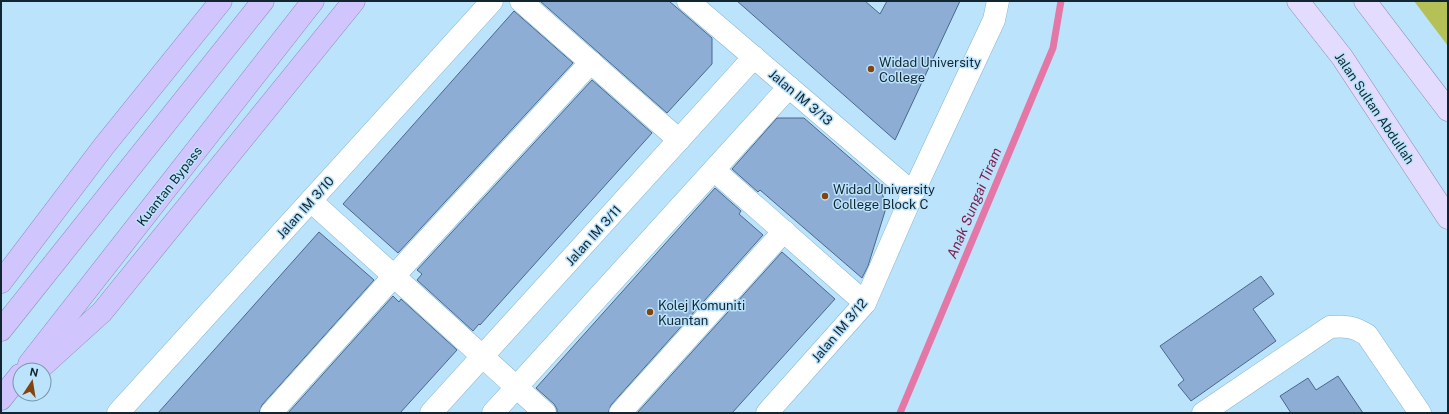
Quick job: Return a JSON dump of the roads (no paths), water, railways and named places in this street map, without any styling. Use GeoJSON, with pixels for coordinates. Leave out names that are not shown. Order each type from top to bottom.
{"type":"FeatureCollection","features":[{"type":"Feature","properties":{"kind":"highway"},"geometry":{"type":"LineString","coordinates":[[1,282],[104,146],[221,1]]}},
{"type":"Feature","properties":{"kind":"highway"},"geometry":{"type":"LineString","coordinates":[[1,330],[263,1]]}},
{"type":"Feature","properties":{"kind":"highway","name":"Kuantan Bypass"},"geometry":{"type":"LineString","coordinates":[[30,362],[313,1]]}},
{"type":"Feature","properties":{"kind":"highway"},"geometry":{"type":"LineString","coordinates":[[47,362],[102,312],[354,1]]}},
{"type":"Feature","properties":{"kind":"highway"},"geometry":{"type":"LineString","coordinates":[[1,399],[12,385]]}},
{"type":"Feature","properties":{"kind":"highway"},"geometry":{"type":"LineString","coordinates":[[1,403],[12,393]]}},
{"type":"Feature","properties":{"kind":"main road","name":"Jalan Sultan Abdullah"},"geometry":{"type":"LineString","coordinates":[[1298,1],[1342,57],[1448,218]]}},
{"type":"Feature","properties":{"kind":"main road"},"geometry":{"type":"LineString","coordinates":[[1365,1],[1448,110]]}},
{"type":"Feature","properties":{"kind":"street","name":"Jalan IM 3/10"},"geometry":{"type":"LineString","coordinates":[[118,413],[492,1]]}},
{"type":"Feature","properties":{"kind":"street"},"geometry":{"type":"LineString","coordinates":[[521,1],[679,140]]}},
{"type":"Feature","properties":{"kind":"street","name":"Jalan IM 3/13"},"geometry":{"type":"LineString","coordinates":[[688,1],[914,193]]}},
{"type":"Feature","properties":{"kind":"street","name":"Jalan IM 3/12"},"geometry":{"type":"LineString","coordinates":[[767,413],[865,303],[994,20],[998,1]]}},
{"type":"Feature","properties":{"kind":"street","name":"Jalan IM 3/11"},"geometry":{"type":"LineString","coordinates":[[431,413],[754,57]]}},
{"type":"Feature","properties":{"kind":"street"},"geometry":{"type":"LineString","coordinates":[[272,413],[394,276],[591,62]]}},
{"type":"Feature","properties":{"kind":"street"},"geometry":{"type":"LineString","coordinates":[[493,413],[789,87]]}},
{"type":"Feature","properties":{"kind":"street"},"geometry":{"type":"LineString","coordinates":[[714,170],[865,303]]}},
{"type":"Feature","properties":{"kind":"street"},"geometry":{"type":"LineString","coordinates":[[311,201],[545,413]]}},
{"type":"Feature","properties":{"kind":"street"},"geometry":{"type":"LineString","coordinates":[[620,413],[784,231]]}},
{"type":"Feature","properties":{"kind":"street"},"geometry":{"type":"LineString","coordinates":[[1203,413],[1330,327],[1344,326],[1356,328],[1367,335],[1420,413]]}},
{"type":"Feature","properties":{"kind":"waterway","name":"Anak Sungai Tiram"},"geometry":{"type":"LineString","coordinates":[[900,413],[1053,48],[1061,1]]}},
{"type":"Feature","properties":{"kind":"place","name":"Widad University College"},"geometry":{"type":"Point","coordinates":[871,69]}},
{"type":"Feature","properties":{"kind":"place","name":"Widad University College Block C"},"geometry":{"type":"Point","coordinates":[825,196]}},
{"type":"Feature","properties":{"kind":"place","name":"Kolej Komuniti Kuantan"},"geometry":{"type":"Point","coordinates":[650,312]}}]}
